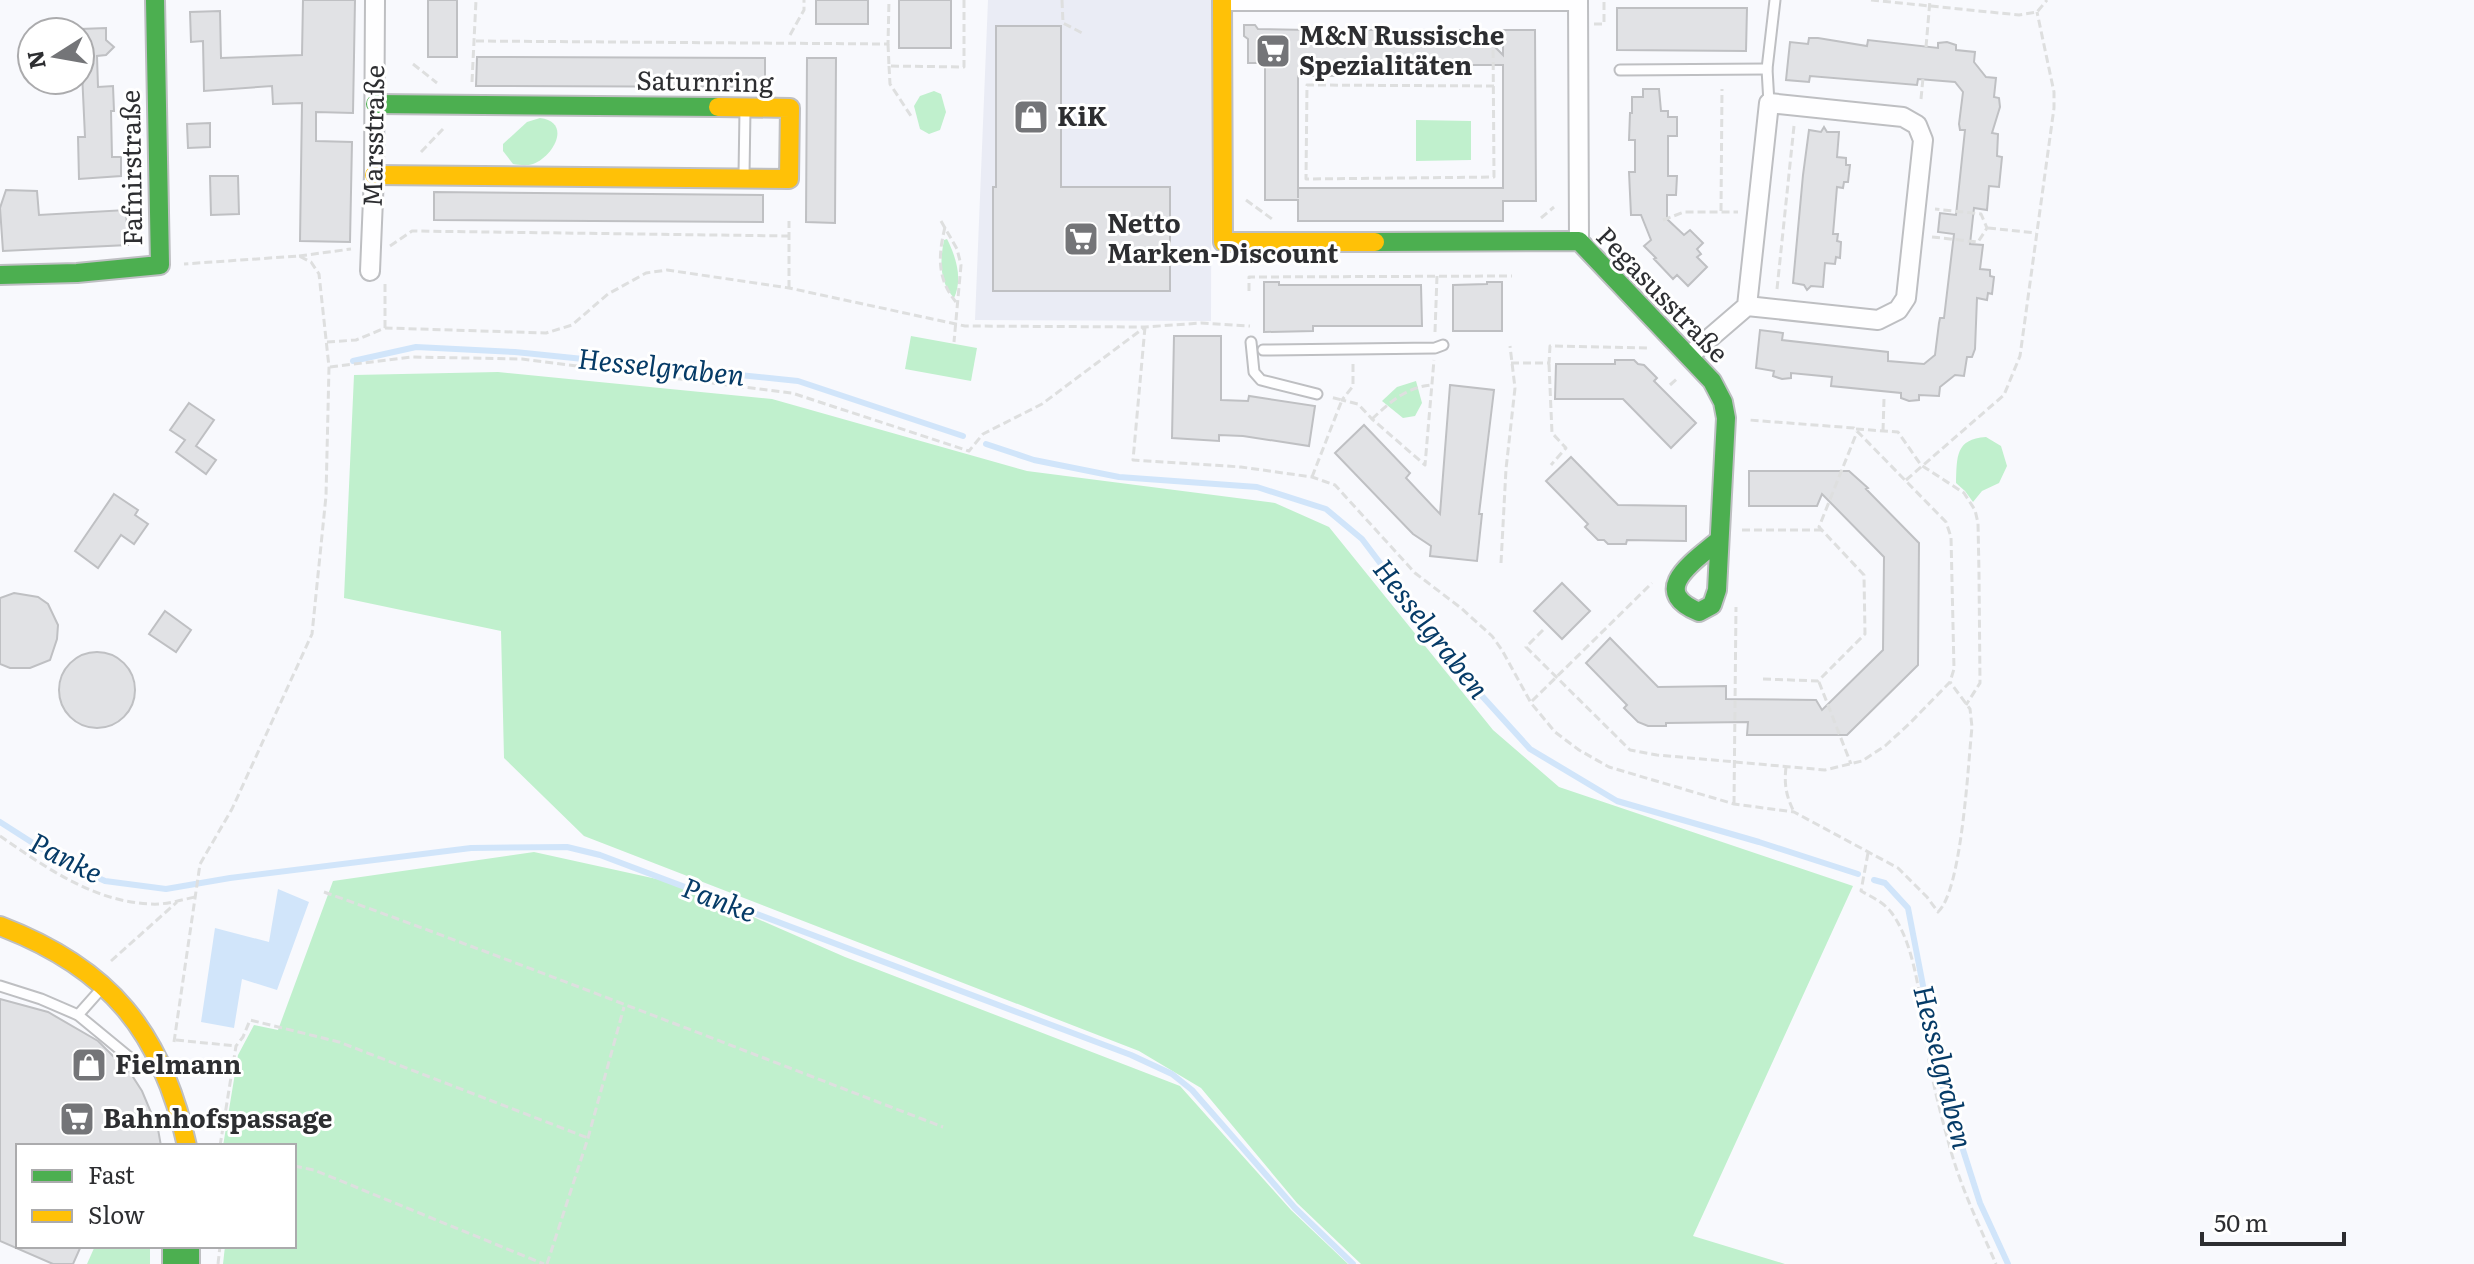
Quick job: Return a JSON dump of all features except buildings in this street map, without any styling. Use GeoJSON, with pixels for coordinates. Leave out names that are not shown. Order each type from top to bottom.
{"type":"FeatureCollection","features":[{"type":"Feature","properties":{"kind":"street","name":"Fafnirstraße"},"geometry":{"type":"LineString","coordinates":[[155,0],[160,265]]}},
{"type":"Feature","properties":{"kind":"street","name":"Marsstraße"},"geometry":{"type":"LineString","coordinates":[[370,271],[375,0]]}},
{"type":"Feature","properties":{"kind":"street"},"geometry":{"type":"LineString","coordinates":[[1222,1],[1578,0],[1579,241]]}},
{"type":"Feature","properties":{"kind":"street","name":"Pegasusstraße"},"geometry":{"type":"LineString","coordinates":[[1222,1],[1223,242],[1579,241],[1690,355],[1718,391],[1726,418],[1718,541]]}},
{"type":"Feature","properties":{"kind":"street"},"geometry":{"type":"LineString","coordinates":[[1690,355],[1747,306],[1769,103],[1903,117],[1917,125],[1923,140],[1906,298],[1898,310],[1878,320],[1747,306]]}},
{"type":"Feature","properties":{"kind":"street","name":"Saturnring"},"geometry":{"type":"LineString","coordinates":[[374,175],[789,179],[790,108],[375,104]]}},
{"type":"Feature","properties":{"kind":"street"},"geometry":{"type":"LineString","coordinates":[[0,275],[77,273],[160,265]]}},
{"type":"Feature","properties":{"kind":"street"},"geometry":{"type":"LineString","coordinates":[[0,926],[45,944],[80,964],[140,1023],[161,1059],[174,1090],[186,1144]]}},
{"type":"Feature","properties":{"kind":"lane"},"geometry":{"type":"LineString","coordinates":[[1769,103],[1767,69],[1775,0]]}},
{"type":"Feature","properties":{"kind":"lane"},"geometry":{"type":"LineString","coordinates":[[1620,70],[1767,69]]}},
{"type":"Feature","properties":{"kind":"lane"},"geometry":{"type":"LineString","coordinates":[[744,178],[745,108]]}},
{"type":"Feature","properties":{"kind":"lane"},"geometry":{"type":"LineString","coordinates":[[1251,342],[1254,372],[1261,380],[1317,394]]}},
{"type":"Feature","properties":{"kind":"lane"},"geometry":{"type":"LineString","coordinates":[[1263,350],[1439,347]]}},
{"type":"Feature","properties":{"kind":"lane"},"geometry":{"type":"LineString","coordinates":[[78,1015],[104,985]]}},
{"type":"Feature","properties":{"kind":"lane"},"geometry":{"type":"LineString","coordinates":[[0,986],[78,1015],[129,1057]]}},
{"type":"Feature","properties":{"kind":"path"},"geometry":{"type":"LineString","coordinates":[[476,0],[476,41]]}},
{"type":"Feature","properties":{"kind":"path"},"geometry":{"type":"LineString","coordinates":[[790,35],[804,10],[804,0]]}},
{"type":"Feature","properties":{"kind":"path"},"geometry":{"type":"LineString","coordinates":[[889,0],[890,84],[911,116]]}},
{"type":"Feature","properties":{"kind":"path"},"geometry":{"type":"LineString","coordinates":[[889,66],[964,67],[964,0]]}},
{"type":"Feature","properties":{"kind":"path"},"geometry":{"type":"LineString","coordinates":[[1062,0],[1063,23],[1082,33]]}},
{"type":"Feature","properties":{"kind":"path"},"geometry":{"type":"LineString","coordinates":[[1604,0],[1604,24]]}},
{"type":"Feature","properties":{"kind":"path"},"geometry":{"type":"LineString","coordinates":[[1871,0],[2019,15],[2037,12],[2047,0]]}},
{"type":"Feature","properties":{"kind":"path"},"geometry":{"type":"LineString","coordinates":[[1926,47],[1930,0]]}},
{"type":"Feature","properties":{"kind":"path"},"geometry":{"type":"LineString","coordinates":[[1906,481],[2004,395],[2020,356],[2054,92],[2037,12]]}},
{"type":"Feature","properties":{"kind":"path"},"geometry":{"type":"LineString","coordinates":[[1493,38],[1494,86],[1494,177],[1306,179],[1307,85],[1494,86]]}},
{"type":"Feature","properties":{"kind":"path"},"geometry":{"type":"LineString","coordinates":[[472,105],[473,41],[888,44]]}},
{"type":"Feature","properties":{"kind":"path"},"geometry":{"type":"LineString","coordinates":[[1921,99],[1923,78]]}},
{"type":"Feature","properties":{"kind":"path"},"geometry":{"type":"LineString","coordinates":[[1721,211],[1722,89]]}},
{"type":"Feature","properties":{"kind":"path"},"geometry":{"type":"LineString","coordinates":[[1775,309],[1796,106]]}},
{"type":"Feature","properties":{"kind":"path"},"geometry":{"type":"LineString","coordinates":[[413,161],[444,128]]}},
{"type":"Feature","properties":{"kind":"path"},"geometry":{"type":"LineString","coordinates":[[1246,199],[1279,225]]}},
{"type":"Feature","properties":{"kind":"path"},"geometry":{"type":"LineString","coordinates":[[1916,207],[1981,214],[1987,228]]}},
{"type":"Feature","properties":{"kind":"path"},"geometry":{"type":"LineString","coordinates":[[1663,220],[1684,212],[1757,213]]}},
{"type":"Feature","properties":{"kind":"path"},"geometry":{"type":"LineString","coordinates":[[789,221],[789,288]]}},
{"type":"Feature","properties":{"kind":"path"},"geometry":{"type":"LineString","coordinates":[[941,221],[957,249],[961,265],[954,342]]}},
{"type":"Feature","properties":{"kind":"path"},"geometry":{"type":"LineString","coordinates":[[945,227],[939,267],[946,290],[956,302]]}},
{"type":"Feature","properties":{"kind":"path"},"geometry":{"type":"LineString","coordinates":[[1987,228],[2036,233]]}},
{"type":"Feature","properties":{"kind":"path"},"geometry":{"type":"LineString","coordinates":[[1913,235],[1978,242],[1987,228]]}},
{"type":"Feature","properties":{"kind":"path","name":"Fafnirstraße"},"geometry":{"type":"LineString","coordinates":[[160,265],[299,256],[359,248],[386,249],[412,231],[789,236]]}},
{"type":"Feature","properties":{"kind":"path"},"geometry":{"type":"LineString","coordinates":[[170,1046],[175,1040],[200,864],[232,809],[312,634],[326,496],[329,367],[319,274],[311,262],[299,256]]}},
{"type":"Feature","properties":{"kind":"path"},"geometry":{"type":"LineString","coordinates":[[327,342],[356,340],[385,328],[546,333],[572,325],[608,294],[646,273],[667,270],[789,288],[956,324],[1014,328],[1145,327],[1201,323],[1250,326]]}},
{"type":"Feature","properties":{"kind":"path"},"geometry":{"type":"LineString","coordinates":[[370,271],[385,282],[385,328]]}},
{"type":"Feature","properties":{"kind":"path"},"geometry":{"type":"LineString","coordinates":[[1317,394],[1358,404],[1425,465],[1439,347],[1437,276]]}},
{"type":"Feature","properties":{"kind":"path"},"geometry":{"type":"LineString","coordinates":[[1249,291],[1249,277],[1512,276]]}},
{"type":"Feature","properties":{"kind":"path"},"geometry":{"type":"LineString","coordinates":[[329,367],[412,357],[522,359],[792,393],[969,451],[983,434],[1042,404],[1145,327]]}},
{"type":"Feature","properties":{"kind":"path"},"geometry":{"type":"LineString","coordinates":[[1145,327],[1133,460],[1241,467],[1312,477],[1335,485],[1415,573],[1492,636],[1531,703],[1555,732],[1579,750],[1609,767],[1734,804],[1794,812],[1898,868],[1938,912],[1945,906],[1958,857],[1972,727],[1970,709],[1950,682]]}},
{"type":"Feature","properties":{"kind":"path"},"geometry":{"type":"LineString","coordinates":[[1501,563],[1506,469],[1515,388],[1510,346]]}},
{"type":"Feature","properties":{"kind":"path"},"geometry":{"type":"LineString","coordinates":[[1551,465],[1566,448],[1552,433],[1550,346],[1663,348],[1690,355]]}},
{"type":"Feature","properties":{"kind":"path"},"geometry":{"type":"LineString","coordinates":[[1312,477],[1342,400],[1353,386],[1352,349]]}},
{"type":"Feature","properties":{"kind":"path"},"geometry":{"type":"LineString","coordinates":[[1511,363],[1549,363]]}},
{"type":"Feature","properties":{"kind":"path"},"geometry":{"type":"LineString","coordinates":[[1372,419],[1390,402],[1410,390],[1433,385]]}},
{"type":"Feature","properties":{"kind":"path"},"geometry":{"type":"LineString","coordinates":[[1883,431],[1884,399]]}},
{"type":"Feature","properties":{"kind":"path"},"geometry":{"type":"LineString","coordinates":[[1726,418],[1898,432],[1921,465],[1964,493],[1975,510],[1978,523],[1980,683],[1966,705]]}},
{"type":"Feature","properties":{"kind":"path"},"geometry":{"type":"LineString","coordinates":[[1543,630],[1526,647],[1630,750],[1825,770],[1862,761],[1885,746],[1950,682],[1954,669],[1951,537],[1946,522],[1856,430]]}},
{"type":"Feature","properties":{"kind":"path"},"geometry":{"type":"LineString","coordinates":[[1820,529],[1856,430]]}},
{"type":"Feature","properties":{"kind":"path"},"geometry":{"type":"LineString","coordinates":[[1738,530],[1820,529],[1864,575],[1865,634],[1818,681],[1763,679]]}},
{"type":"Feature","properties":{"kind":"path"},"geometry":{"type":"LineString","coordinates":[[1531,703],[1654,580]]}},
{"type":"Feature","properties":{"kind":"path"},"geometry":{"type":"LineString","coordinates":[[1734,804],[1737,601]]}},
{"type":"Feature","properties":{"kind":"path"},"geometry":{"type":"LineString","coordinates":[[1818,681],[1851,764]]}},
{"type":"Feature","properties":{"kind":"path"},"geometry":{"type":"LineString","coordinates":[[1786,767],[1784,783],[1794,812]]}},
{"type":"Feature","properties":{"kind":"path"},"geometry":{"type":"LineString","coordinates":[[0,836],[55,874],[121,901],[155,904],[195,897]]}},
{"type":"Feature","properties":{"kind":"path"},"geometry":{"type":"LineString","coordinates":[[1868,851],[1861,891],[1891,912],[1902,932],[1914,971],[1931,1072],[1949,1147],[1970,1206],[1996,1264]]}},
{"type":"Feature","properties":{"kind":"path"},"geometry":{"type":"LineString","coordinates":[[324,892],[494,953],[624,1006],[943,1127]]}},
{"type":"Feature","properties":{"kind":"path"},"geometry":{"type":"LineString","coordinates":[[106,965],[180,900]]}},
{"type":"Feature","properties":{"kind":"path"},"geometry":{"type":"LineString","coordinates":[[296,1166],[314,1170],[545,1264],[588,1138],[624,1006]]}},
{"type":"Feature","properties":{"kind":"path"},"geometry":{"type":"LineString","coordinates":[[220,1144],[236,1046],[250,1020],[339,1042],[588,1138]]}},
{"type":"Feature","properties":{"kind":"path"},"geometry":{"type":"LineString","coordinates":[[175,1040],[236,1046]]}},
{"type":"Feature","properties":{"kind":"shaded area"},"geometry":{"type":"Polygon","coordinates":[[[988,0],[1212,0],[1211,321],[975,320],[988,0]]]}},
{"type":"Feature","properties":{"kind":"green space"},"geometry":{"type":"Polygon","coordinates":[[[934,91],[941,94],[946,112],[940,130],[929,134],[920,129],[914,106],[920,96],[934,91]]]}},
{"type":"Feature","properties":{"kind":"green space"},"geometry":{"type":"Polygon","coordinates":[[[540,118],[555,126],[557,132],[553,147],[533,164],[513,164],[503,151],[503,144],[527,122],[540,118]]]}},
{"type":"Feature","properties":{"kind":"green space"},"geometry":{"type":"Polygon","coordinates":[[[1416,120],[1471,121],[1471,160],[1416,161],[1416,120]]]}},
{"type":"Feature","properties":{"kind":"green space"},"geometry":{"type":"Polygon","coordinates":[[[947,239],[957,268],[958,283],[954,298],[946,285],[941,263],[944,240],[947,239]]]}},
{"type":"Feature","properties":{"kind":"green space"},"geometry":{"type":"Polygon","coordinates":[[[911,336],[977,348],[971,381],[905,369],[911,336]]]}},
{"type":"Feature","properties":{"kind":"green space"},"geometry":{"type":"Polygon","coordinates":[[[498,372],[772,399],[1027,471],[1275,503],[1329,527],[1493,730],[1559,787],[1853,886],[1693,1236],[1785,1264],[1361,1264],[1297,1203],[1201,1088],[1139,1051],[584,836],[504,758],[501,631],[344,598],[354,375],[498,372]]]}},
{"type":"Feature","properties":{"kind":"green space"},"geometry":{"type":"Polygon","coordinates":[[[1416,381],[1422,403],[1415,416],[1403,418],[1382,401],[1397,387],[1416,381]]]}},
{"type":"Feature","properties":{"kind":"green space"},"geometry":{"type":"Polygon","coordinates":[[[1986,437],[2001,446],[2007,466],[1999,483],[1982,491],[1973,502],[1956,483],[1958,458],[1968,441],[1986,437]]]}},
{"type":"Feature","properties":{"kind":"green space"},"geometry":{"type":"Polygon","coordinates":[[[534,852],[675,883],[845,957],[1180,1086],[1291,1210],[1348,1264],[223,1264],[225,1248],[296,1248],[296,1144],[223,1144],[238,1055],[254,1025],[278,1030],[333,881],[534,852]]]}},
{"type":"Feature","properties":{"kind":"green space"},"geometry":{"type":"Polygon","coordinates":[[[94,1248],[150,1248],[150,1264],[87,1264],[94,1248]]]}},
{"type":"Feature","properties":{"kind":"water"},"geometry":{"type":"Polygon","coordinates":[[[278,889],[309,902],[277,990],[242,979],[234,1028],[201,1022],[215,928],[269,942],[278,889]]]}},
{"type":"Feature","properties":{"kind":"waterway","name":"Hesselgraben"},"geometry":{"type":"LineString","coordinates":[[353,361],[416,347],[515,352],[798,381],[963,436]]}},
{"type":"Feature","properties":{"kind":"waterway","name":"Hesselgraben"},"geometry":{"type":"LineString","coordinates":[[986,444],[1034,460],[1119,477],[1257,487],[1326,509],[1362,539],[1472,685],[1530,749],[1617,801],[1858,874]]}},
{"type":"Feature","properties":{"kind":"waterway","name":"Panke"},"geometry":{"type":"LineString","coordinates":[[0,822],[61,861],[105,881],[166,889],[471,848],[567,847],[600,855],[1131,1055],[1172,1074],[1192,1090],[1295,1208],[1353,1264]]}},
{"type":"Feature","properties":{"kind":"waterway","name":"Hesselgraben"},"geometry":{"type":"LineString","coordinates":[[1874,880],[1885,883],[1908,908],[1942,1084],[1980,1203],[2008,1264]]}},
{"type":"Feature","properties":{"kind":"traffic: fast"},"geometry":{"type":"LineString","coordinates":[[0,275],[77,273],[160,265],[155,0]]}},
{"type":"Feature","properties":{"kind":"traffic: fast"},"geometry":{"type":"LineString","coordinates":[[375,104],[718,107]]}},
{"type":"Feature","properties":{"kind":"traffic: fast"},"geometry":{"type":"LineString","coordinates":[[1375,242],[1579,241],[1712,381],[1723,402],[1726,418],[1717,590],[1712,605],[1699,612],[1684,604],[1677,595],[1676,586],[1688,567],[1718,541]]}},
{"type":"Feature","properties":{"kind":"traffic: fast"},"geometry":{"type":"LineString","coordinates":[[172,1248],[172,1264]]}},
{"type":"Feature","properties":{"kind":"traffic: fast"},"geometry":{"type":"LineString","coordinates":[[190,1248],[190,1264]]}},
{"type":"Feature","properties":{"kind":"traffic: slow"},"geometry":{"type":"LineString","coordinates":[[1222,0],[1223,242],[1375,242]]}},
{"type":"Feature","properties":{"kind":"traffic: slow"},"geometry":{"type":"LineString","coordinates":[[374,175],[789,179],[790,108],[718,107]]}},
{"type":"Feature","properties":{"kind":"traffic: slow"},"geometry":{"type":"LineString","coordinates":[[0,926],[72,962],[101,984],[125,1009],[146,1037],[163,1069],[186,1144]]}},
{"type":"Feature","properties":{"kind":"place","name":"M&N Russische Spezialitäten"},"geometry":{"type":"Point","coordinates":[1273,51]}},
{"type":"Feature","properties":{"kind":"place","name":"KiK"},"geometry":{"type":"Point","coordinates":[1031,117]}},
{"type":"Feature","properties":{"kind":"place","name":"Netto Marken-Discount"},"geometry":{"type":"Point","coordinates":[1081,239]}},
{"type":"Feature","properties":{"kind":"place","name":"Fielmann"},"geometry":{"type":"Point","coordinates":[89,1065]}},
{"type":"Feature","properties":{"kind":"place","name":"Bahnhofspassage"},"geometry":{"type":"Point","coordinates":[77,1119]}}]}
